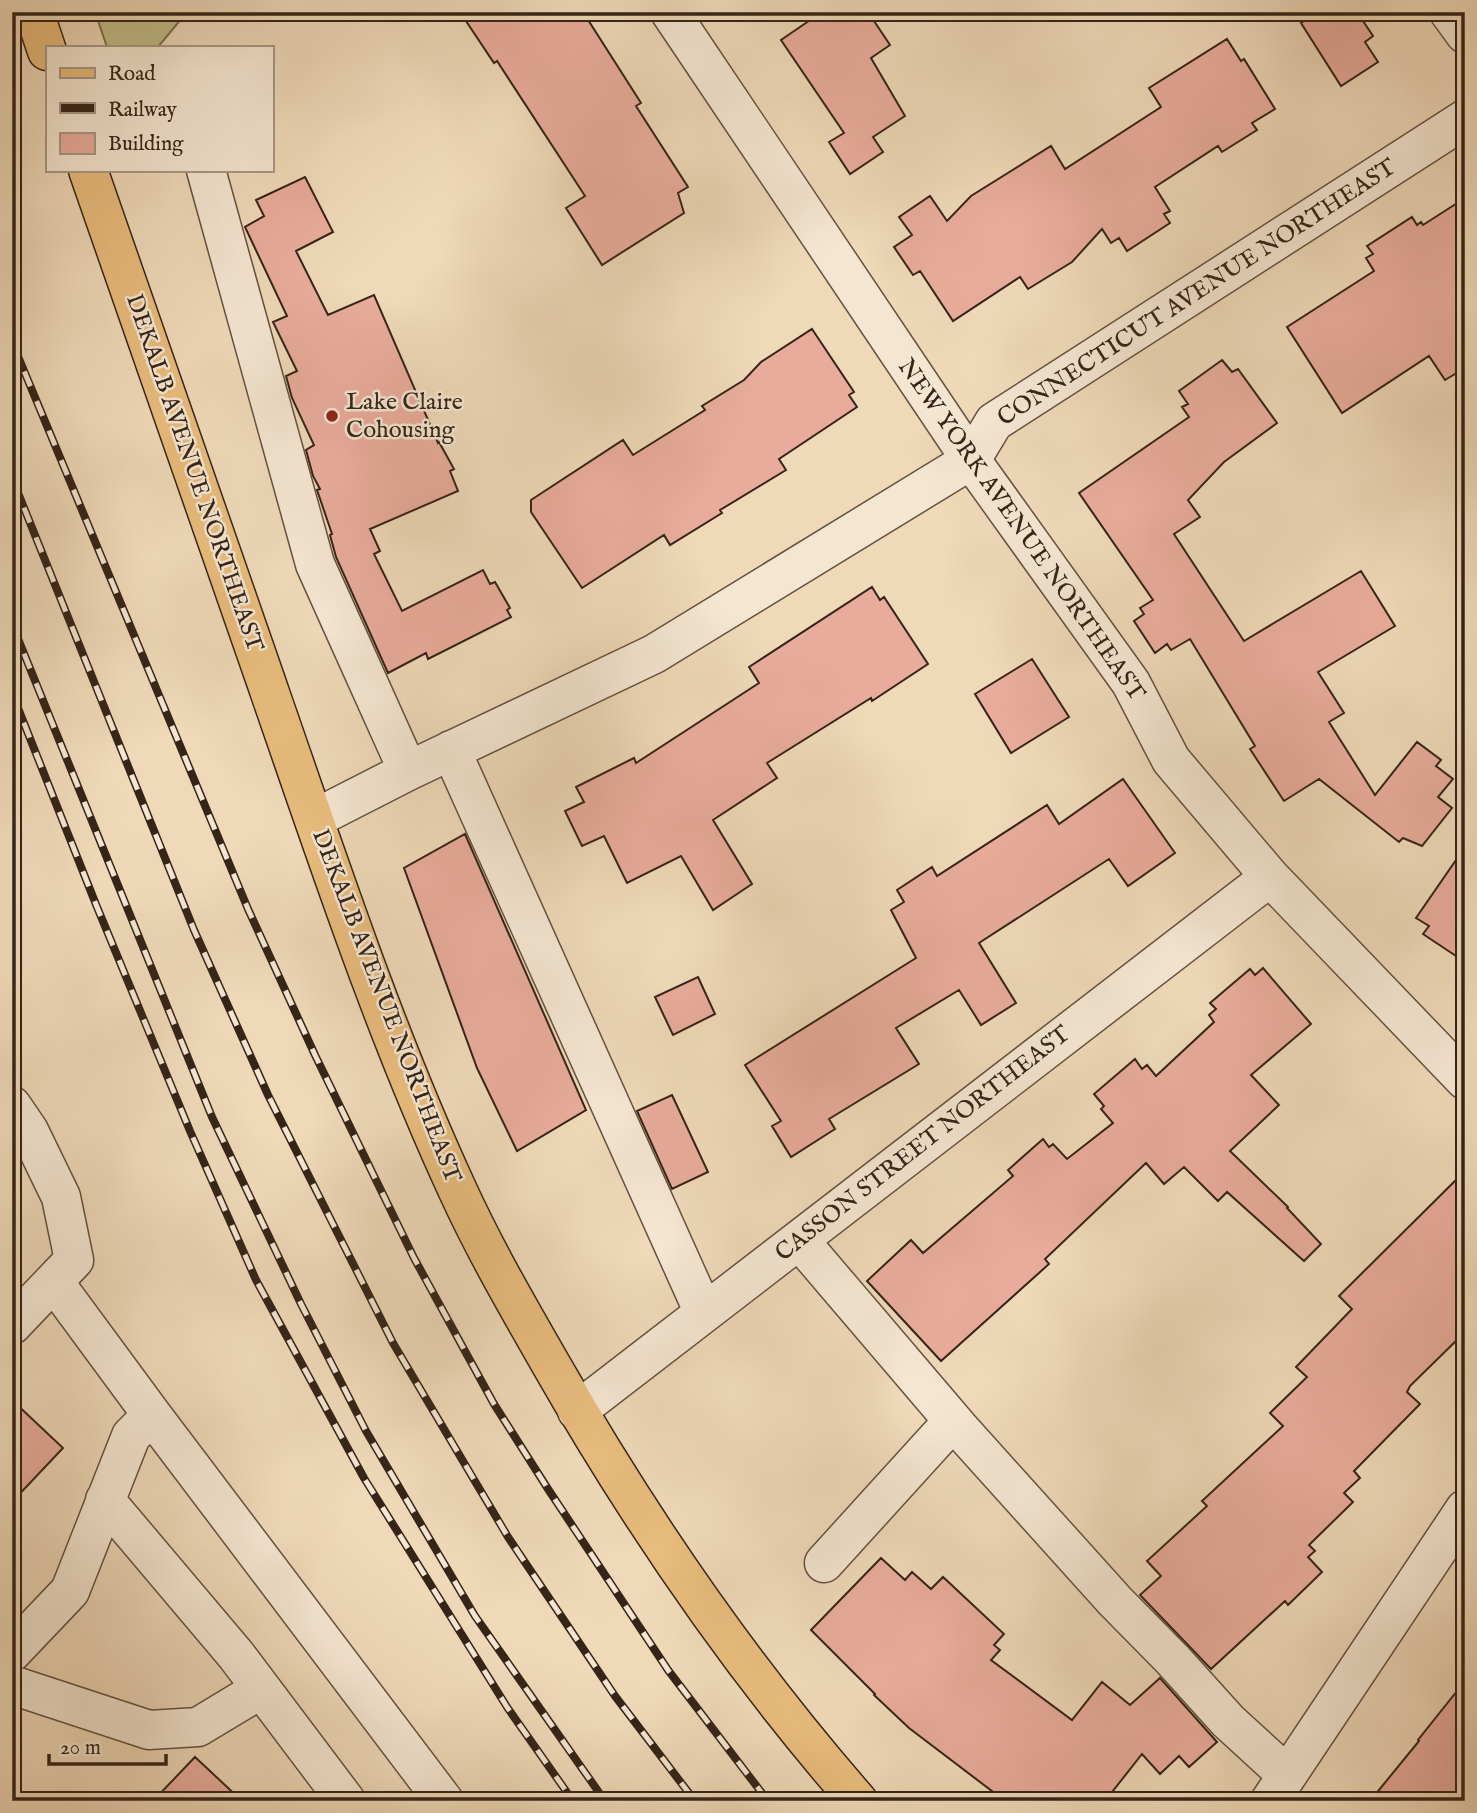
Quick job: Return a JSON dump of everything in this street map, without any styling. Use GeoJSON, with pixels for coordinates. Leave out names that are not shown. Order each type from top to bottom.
{"type":"FeatureCollection","features":[{"type":"Feature","properties":{"kind":"main road"},"geometry":{"type":"LineString","coordinates":[[34,12],[46,48]]}},
{"type":"Feature","properties":{"kind":"main road","name":"DEKALB AVENUE NORTHEAST"},"geometry":{"type":"LineString","coordinates":[[89,172],[383,1010],[458,1192],[496,1269],[649,1528],[703,1605],[778,1703],[858,1801]]}},
{"type":"Feature","properties":{"kind":"street","name":"NEW YORK AVENUE NORTHEAST"},"geometry":{"type":"LineString","coordinates":[[670,12],[971,460],[1131,683],[1171,760],[1270,877],[1465,1080]]}},
{"type":"Feature","properties":{"kind":"street"},"geometry":{"type":"LineString","coordinates":[[1449,12],[1465,34]]}},
{"type":"Feature","properties":{"kind":"street","name":"CONNECTICUT AVENUE NORTHEAST"},"geometry":{"type":"LineString","coordinates":[[314,819],[451,750],[654,654],[971,460],[994,422],[1465,119]]}},
{"type":"Feature","properties":{"kind":"street"},"geometry":{"type":"LineString","coordinates":[[207,172],[315,564],[408,771]]}},
{"type":"Feature","properties":{"kind":"street"},"geometry":{"type":"LineString","coordinates":[[451,750],[704,1313]]}},
{"type":"Feature","properties":{"kind":"street","name":"CASSON STREET NORTHEAST"},"geometry":{"type":"LineString","coordinates":[[577,1410],[1270,877]]}},
{"type":"Feature","properties":{"kind":"street"},"geometry":{"type":"LineString","coordinates":[[12,1106],[29,1131],[61,1197],[74,1261],[12,1325]]}},
{"type":"Feature","properties":{"kind":"street"},"geometry":{"type":"LineString","coordinates":[[799,1240],[953,1421],[1115,1601],[1228,1721],[1278,1788],[1465,1508]]}},
{"type":"Feature","properties":{"kind":"street"},"geometry":{"type":"LineString","coordinates":[[54,1282],[444,1801]]}},
{"type":"Feature","properties":{"kind":"street"},"geometry":{"type":"LineString","coordinates":[[12,1652],[70,1591],[131,1436],[152,1415]]}},
{"type":"Feature","properties":{"kind":"street"},"geometry":{"type":"LineString","coordinates":[[824,1563],[953,1421]]}},
{"type":"Feature","properties":{"kind":"street"},"geometry":{"type":"LineString","coordinates":[[105,1500],[261,1689],[346,1801]]}},
{"type":"Feature","properties":{"kind":"street"},"geometry":{"type":"LineString","coordinates":[[12,1685],[149,1730],[198,1727],[261,1689]]}},
{"type":"Feature","properties":{"kind":"shaded area"},"geometry":{"type":"Polygon","coordinates":[[[95,12],[187,12],[159,46],[107,46],[95,12]]]}},
{"type":"Feature","properties":{"kind":"building"},"geometry":{"type":"Polygon","coordinates":[[[460,12],[583,12],[641,103],[636,106],[688,187],[678,193],[684,213],[602,265],[566,208],[585,196],[497,61],[494,63],[460,12]]]}},
{"type":"Feature","properties":{"kind":"building"},"geometry":{"type":"Polygon","coordinates":[[[822,12],[868,12],[890,45],[871,58],[905,116],[873,137],[883,152],[850,174],[829,142],[844,133],[781,40],[822,12]]]}},
{"type":"Feature","properties":{"kind":"building"},"geometry":{"type":"Polygon","coordinates":[[[1319,12],[1357,12],[1373,36],[1365,42],[1378,62],[1341,86],[1301,23],[1319,12]]]}},
{"type":"Feature","properties":{"kind":"building"},"geometry":{"type":"Polygon","coordinates":[[[1227,39],[1241,61],[1244,59],[1275,109],[1252,123],[1257,130],[1222,152],[1218,146],[1155,187],[1170,211],[1164,214],[1170,223],[1127,251],[1119,238],[1111,243],[1102,229],[1072,262],[1028,289],[1020,277],[953,321],[920,271],[913,275],[894,247],[912,235],[899,217],[930,196],[947,221],[971,196],[1051,146],[1065,169],[1161,107],[1149,88],[1227,39]]]}},
{"type":"Feature","properties":{"kind":"building"},"geometry":{"type":"Polygon","coordinates":[[[305,177],[333,232],[296,251],[328,315],[374,295],[438,443],[454,469],[450,471],[458,491],[370,529],[380,551],[374,554],[402,611],[483,570],[490,584],[495,582],[510,608],[507,610],[511,617],[428,659],[426,653],[388,673],[336,557],[330,535],[332,534],[317,490],[320,489],[313,476],[306,450],[314,445],[292,398],[286,376],[297,371],[273,322],[287,316],[245,227],[264,216],[256,200],[305,177]]]}},
{"type":"Feature","properties":{"kind":"building"},"geometry":{"type":"Polygon","coordinates":[[[1465,198],[1465,368],[1445,380],[1429,356],[1342,413],[1287,327],[1374,271],[1366,258],[1373,254],[1367,246],[1412,217],[1417,225],[1421,222],[1423,225],[1465,198]]]}},
{"type":"Feature","properties":{"kind":"building"},"geometry":{"type":"Polygon","coordinates":[[[812,329],[854,392],[849,395],[857,407],[779,459],[786,470],[720,510],[722,513],[670,545],[664,535],[582,588],[531,512],[531,500],[623,440],[633,455],[705,410],[702,406],[744,380],[761,362],[812,329]]]}},
{"type":"Feature","properties":{"kind":"building"},"geometry":{"type":"Polygon","coordinates":[[[1222,360],[1232,372],[1238,369],[1277,423],[1224,462],[1188,500],[1200,517],[1174,534],[1244,641],[1361,571],[1395,626],[1318,672],[1344,713],[1329,722],[1375,795],[1417,742],[1441,760],[1436,766],[1453,779],[1438,797],[1452,808],[1422,846],[1403,838],[1399,842],[1319,779],[1284,801],[1250,749],[1255,746],[1190,639],[1171,650],[1167,644],[1155,653],[1134,621],[1144,614],[1140,608],[1153,600],[1079,493],[1189,417],[1182,407],[1188,404],[1179,391],[1222,360]]]}},
{"type":"Feature","properties":{"kind":"building"},"geometry":{"type":"Polygon","coordinates":[[[872,587],[880,600],[884,597],[928,664],[872,701],[871,698],[767,763],[777,778],[713,820],[752,884],[713,910],[681,856],[627,883],[604,836],[582,846],[565,811],[584,802],[576,787],[634,758],[636,763],[759,683],[749,667],[872,587]]]}},
{"type":"Feature","properties":{"kind":"building"},"geometry":{"type":"Polygon","coordinates":[[[1032,659],[1069,717],[1011,753],[975,694],[1032,659]]]}},
{"type":"Feature","properties":{"kind":"building"},"geometry":{"type":"Polygon","coordinates":[[[1123,779],[1175,853],[1128,886],[1109,859],[979,943],[1016,1003],[981,1025],[959,990],[896,1028],[919,1064],[829,1119],[835,1129],[791,1157],[772,1126],[781,1121],[745,1065],[916,958],[891,910],[904,902],[897,890],[932,867],[937,876],[1047,805],[1059,824],[1123,779]]]}},
{"type":"Feature","properties":{"kind":"building"},"geometry":{"type":"Polygon","coordinates":[[[465,834],[586,1110],[517,1151],[477,1068],[404,868],[465,834]]]}},
{"type":"Feature","properties":{"kind":"building"},"geometry":{"type":"Polygon","coordinates":[[[1465,847],[1465,962],[1423,934],[1429,926],[1416,918],[1465,847]]]}},
{"type":"Feature","properties":{"kind":"building"},"geometry":{"type":"Polygon","coordinates":[[[1263,968],[1311,1024],[1251,1075],[1279,1105],[1230,1151],[1288,1207],[1321,1244],[1304,1261],[1227,1192],[1218,1201],[1184,1167],[1164,1184],[1146,1163],[1045,1259],[1049,1264],[941,1361],[867,1281],[911,1240],[923,1253],[1013,1176],[1008,1170],[1043,1139],[1049,1147],[1053,1144],[1067,1159],[1113,1123],[1101,1109],[1104,1106],[1094,1094],[1135,1059],[1142,1069],[1147,1065],[1156,1076],[1214,1022],[1209,1015],[1216,1009],[1210,1003],[1250,969],[1255,975],[1263,968]]]}},
{"type":"Feature","properties":{"kind":"building"},"geometry":{"type":"Polygon","coordinates":[[[698,977],[715,1014],[673,1035],[655,997],[698,977]]]}},
{"type":"Feature","properties":{"kind":"building"},"geometry":{"type":"Polygon","coordinates":[[[672,1095],[708,1172],[672,1189],[637,1111],[672,1095]]]}},
{"type":"Feature","properties":{"kind":"building"},"geometry":{"type":"Polygon","coordinates":[[[1465,1171],[1465,1332],[1410,1386],[1407,1392],[1420,1404],[1354,1471],[1360,1478],[1344,1493],[1353,1502],[1309,1545],[1315,1551],[1308,1557],[1322,1572],[1288,1605],[1285,1601],[1211,1669],[1140,1595],[1161,1576],[1147,1561],[1207,1506],[1202,1501],[1283,1426],[1270,1413],[1307,1377],[1296,1367],[1352,1309],[1339,1296],[1465,1171]]]}},
{"type":"Feature","properties":{"kind":"building"},"geometry":{"type":"Polygon","coordinates":[[[12,1400],[63,1448],[12,1502],[12,1400]]]}},
{"type":"Feature","properties":{"kind":"building"},"geometry":{"type":"Polygon","coordinates":[[[881,1558],[905,1580],[912,1572],[931,1589],[943,1577],[1004,1634],[994,1645],[1000,1650],[991,1660],[1072,1720],[1102,1682],[1130,1705],[1160,1678],[1217,1742],[1189,1767],[1179,1756],[1160,1774],[1142,1754],[1105,1801],[1005,1801],[909,1728],[811,1630],[881,1558]]]}},
{"type":"Feature","properties":{"kind":"building"},"geometry":{"type":"Polygon","coordinates":[[[1465,1681],[1465,1801],[1370,1801],[1419,1741],[1465,1681]]]}},
{"type":"Feature","properties":{"kind":"building"},"geometry":{"type":"Polygon","coordinates":[[[195,1757],[242,1801],[153,1801],[195,1757]]]}},
{"type":"Feature","properties":{"kind":"railway"},"geometry":{"type":"LineString","coordinates":[[12,342],[248,909],[315,1055],[414,1258],[494,1404],[548,1489],[668,1670],[768,1801]]}},
{"type":"Feature","properties":{"kind":"railway"},"geometry":{"type":"LineString","coordinates":[[12,478],[194,930],[268,1095],[393,1343],[508,1537],[615,1696],[695,1801]]}},
{"type":"Feature","properties":{"kind":"railway"},"geometry":{"type":"LineString","coordinates":[[12,624],[212,1117],[301,1304],[366,1431],[475,1616],[605,1801]]}},
{"type":"Feature","properties":{"kind":"railway"},"geometry":{"type":"LineString","coordinates":[[12,693],[190,1131],[256,1280],[364,1478],[507,1707],[573,1801]]}},
{"type":"Feature","properties":{"kind":"place","name":"Lake Claire Cohousing"},"geometry":{"type":"Point","coordinates":[332,416]}}]}
